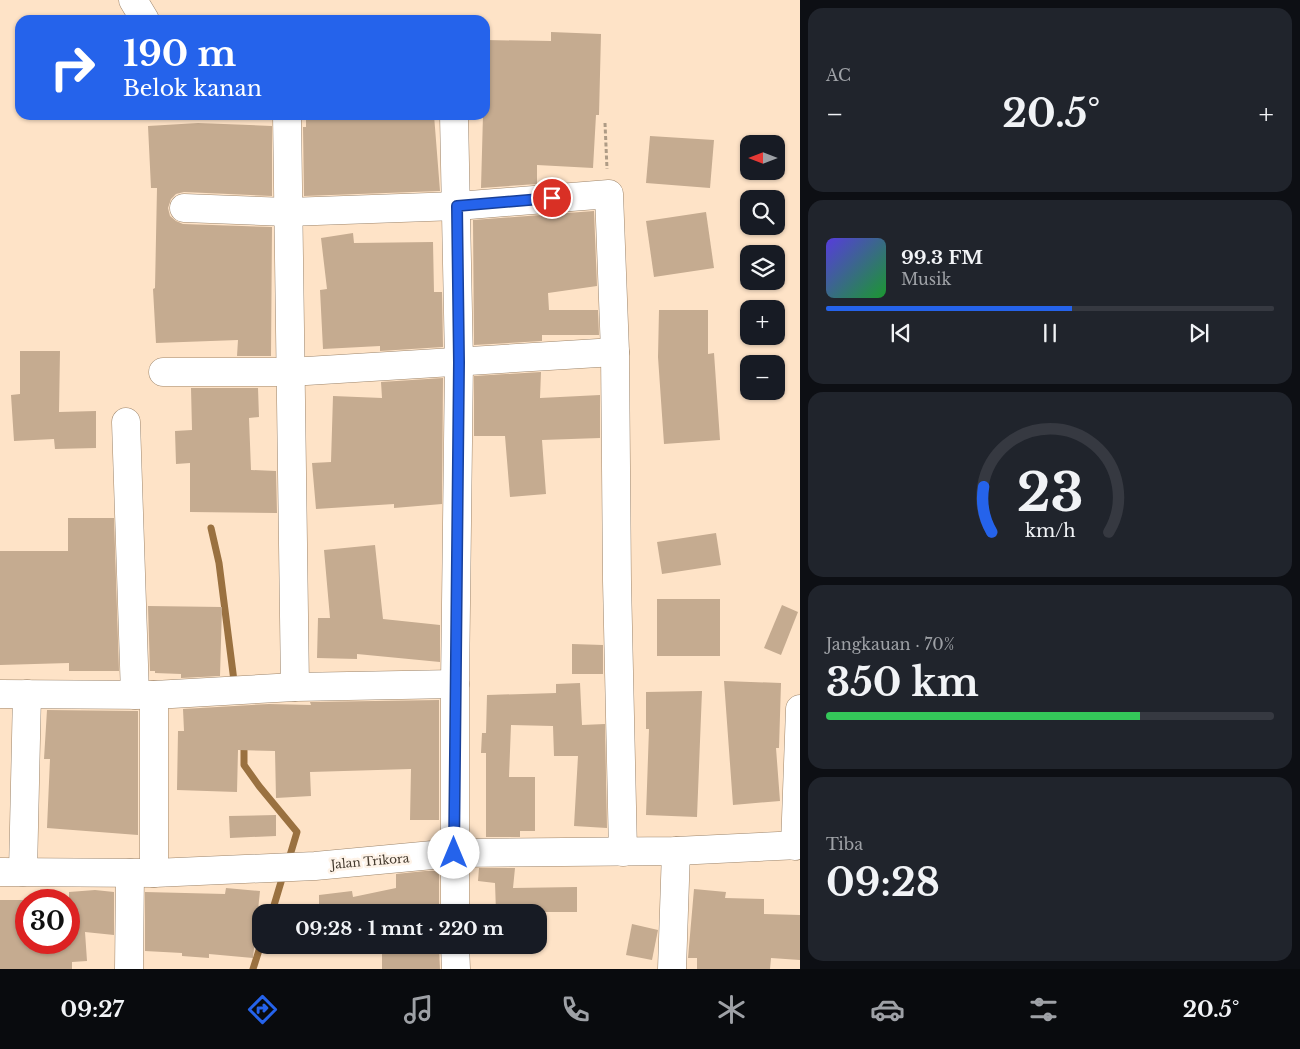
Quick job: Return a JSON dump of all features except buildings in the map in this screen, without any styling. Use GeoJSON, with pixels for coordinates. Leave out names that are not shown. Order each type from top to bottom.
{"type":"FeatureCollection","features":[{"type":"Feature","properties":{"kind":"street"},"geometry":{"type":"LineString","coordinates":[[133,0],[141,15]]}},
{"type":"Feature","properties":{"kind":"street"},"geometry":{"type":"LineString","coordinates":[[287,120],[295,687]]}},
{"type":"Feature","properties":{"kind":"street"},"geometry":{"type":"LineString","coordinates":[[454,120],[459,362],[455,684],[455,904]]}},
{"type":"Feature","properties":{"kind":"street"},"geometry":{"type":"LineString","coordinates":[[184,208],[288,212],[457,206],[609,194],[615,352],[617,580],[623,852]]}},
{"type":"Feature","properties":{"kind":"street"},"geometry":{"type":"LineString","coordinates":[[163,372],[290,372],[615,352]]}},
{"type":"Feature","properties":{"kind":"street"},"geometry":{"type":"LineString","coordinates":[[126,422],[144,695],[142,873],[129,969]]}},
{"type":"Feature","properties":{"kind":"street"},"geometry":{"type":"LineString","coordinates":[[0,694],[144,695],[295,687],[455,684]]}},
{"type":"Feature","properties":{"kind":"street"},"geometry":{"type":"LineString","coordinates":[[11,872],[27,694]]}},
{"type":"Feature","properties":{"kind":"street"},"geometry":{"type":"LineString","coordinates":[[797,846],[800,709]]}},
{"type":"Feature","properties":{"kind":"street","name":"Jalan Trikora"},"geometry":{"type":"LineString","coordinates":[[11,872],[142,873],[254,870],[454,853],[676,851],[797,846]]}},
{"type":"Feature","properties":{"kind":"street"},"geometry":{"type":"LineString","coordinates":[[672,969],[676,851]]}},
{"type":"Feature","properties":{"kind":"street"},"geometry":{"type":"LineString","coordinates":[[455,954],[456,969]]}},
{"type":"Feature","properties":{"kind":"path"},"geometry":{"type":"LineString","coordinates":[[605,123],[609,194]]}},
{"type":"Feature","properties":{"kind":"waterway"},"geometry":{"type":"LineString","coordinates":[[211,528],[219,563],[234,681]]}},
{"type":"Feature","properties":{"kind":"waterway"},"geometry":{"type":"LineString","coordinates":[[244,743],[244,765],[297,832],[288,862]]}},
{"type":"Feature","properties":{"kind":"waterway"},"geometry":{"type":"LineString","coordinates":[[274,904],[284,872]]}},
{"type":"Feature","properties":{"kind":"waterway"},"geometry":{"type":"LineString","coordinates":[[253,969],[258,954]]}},
{"type":"Feature","properties":{"kind":"route"},"geometry":{"type":"LineString","coordinates":[[454,853],[459,362],[457,206],[552,198]]}}]}
